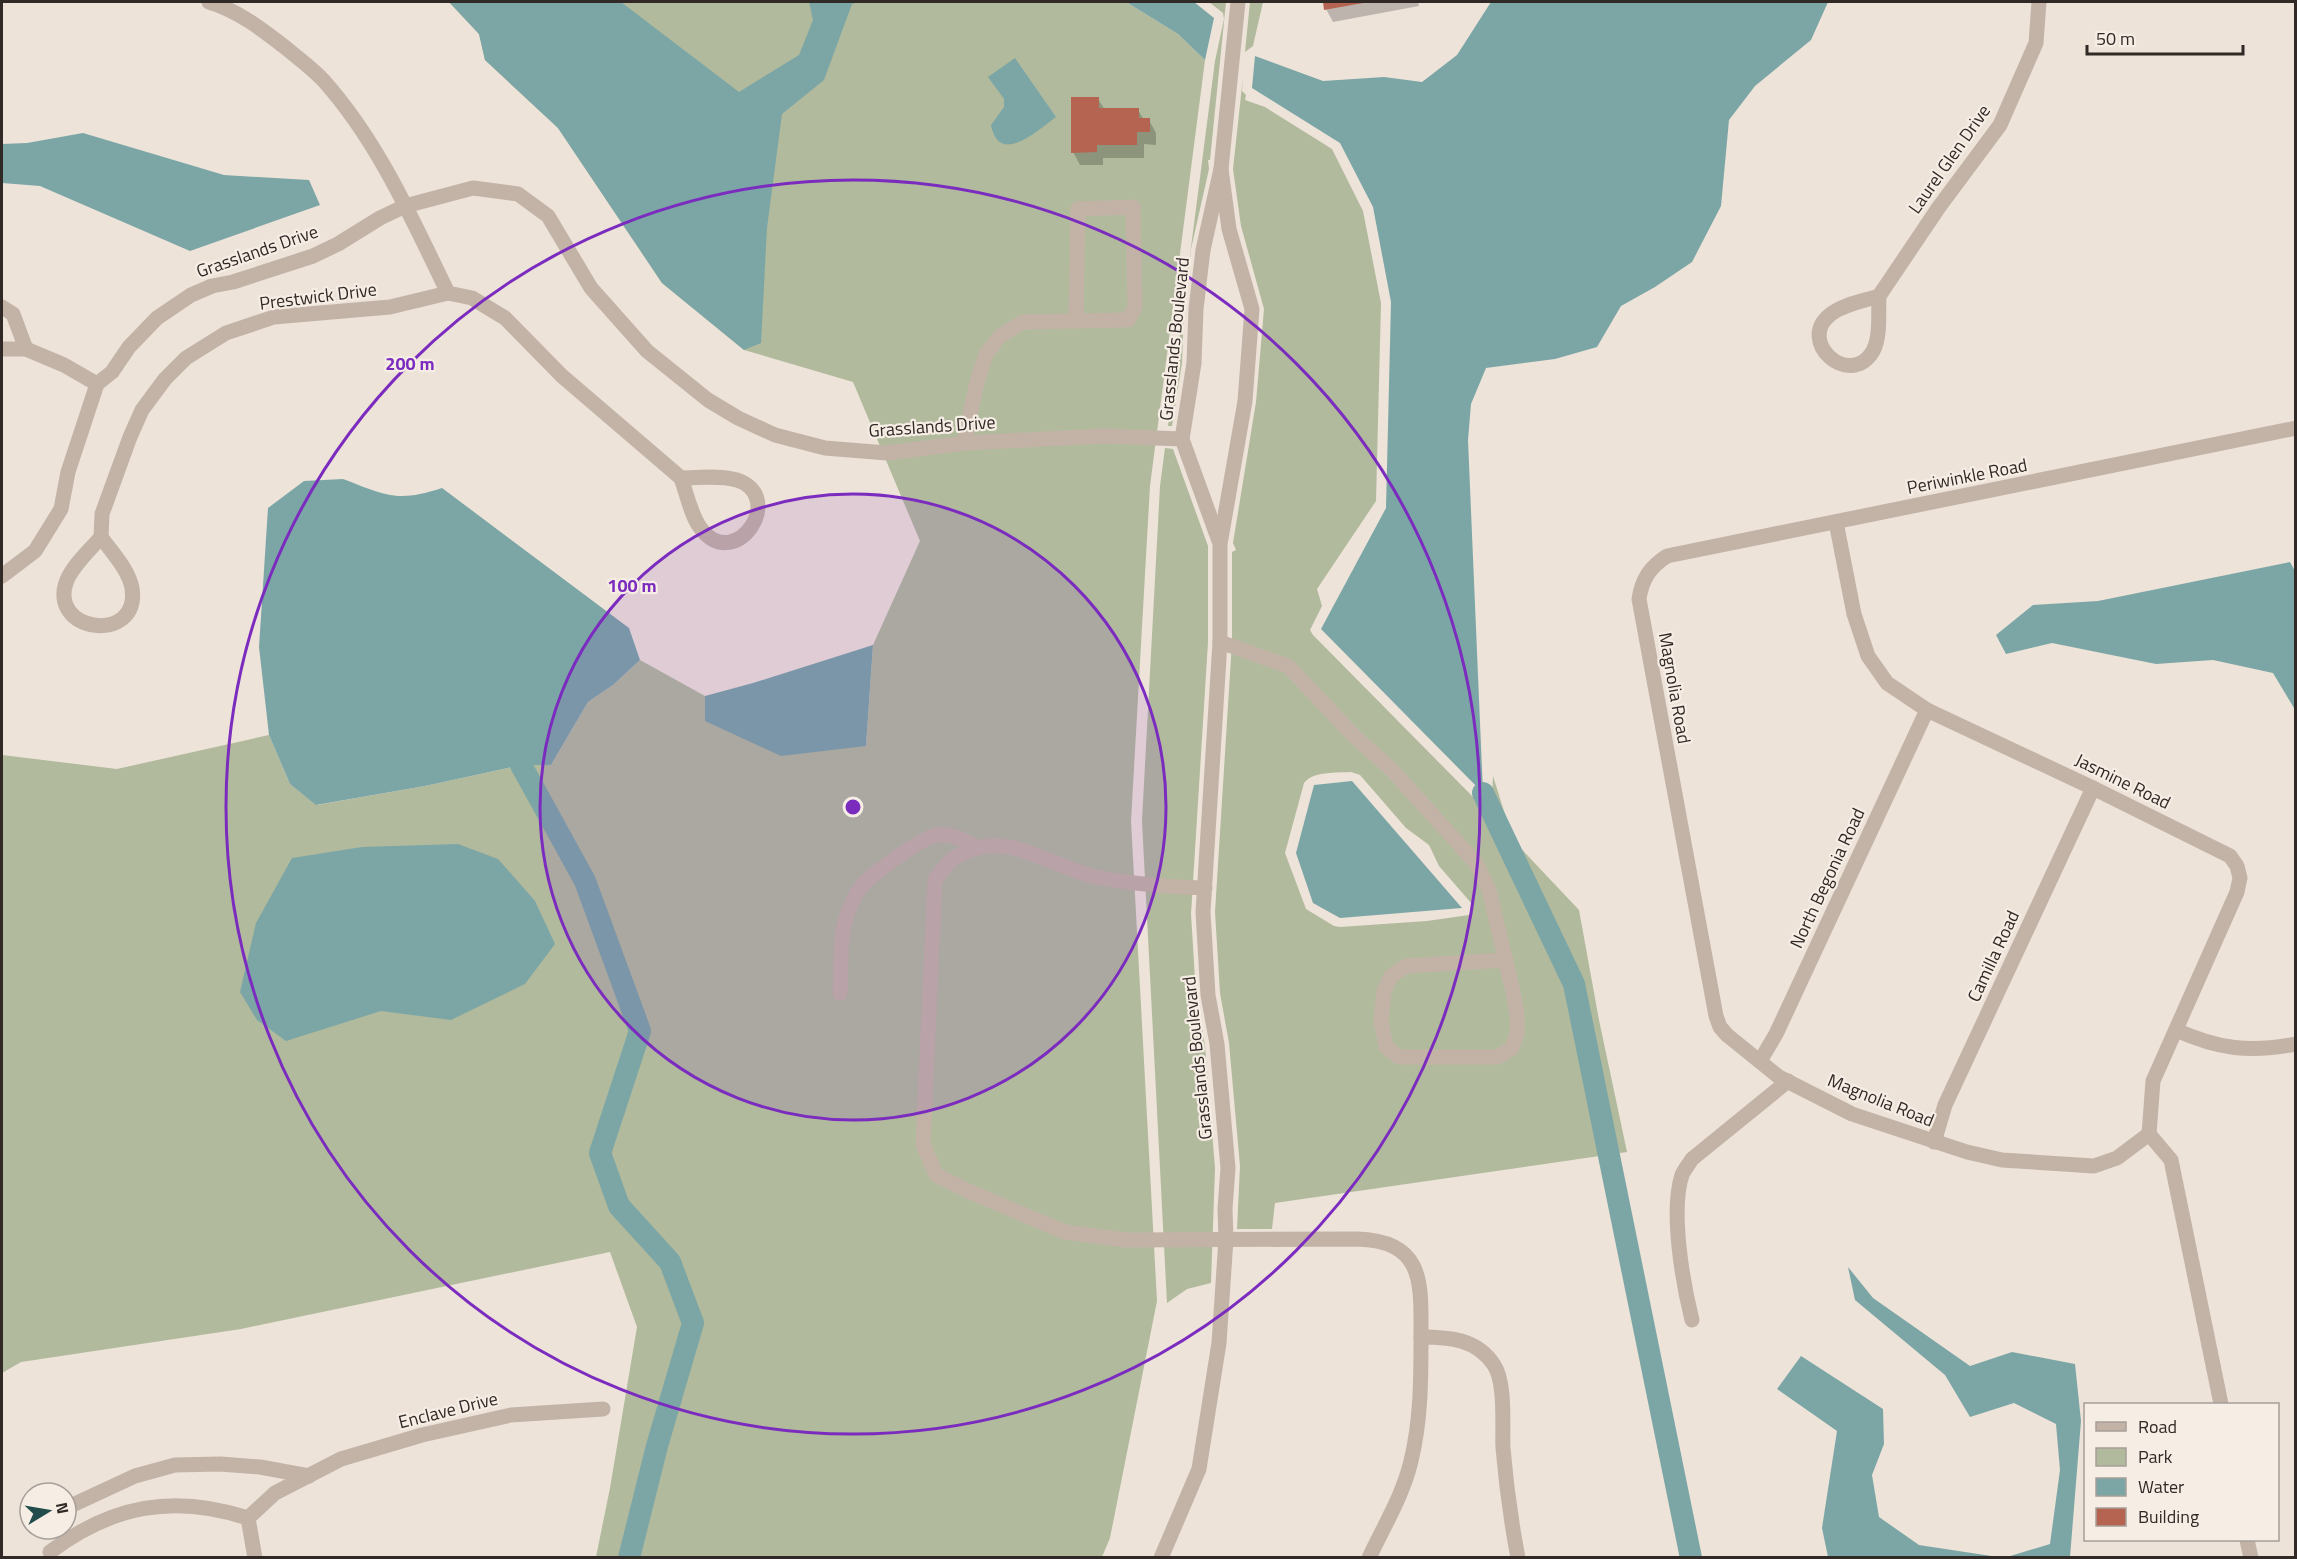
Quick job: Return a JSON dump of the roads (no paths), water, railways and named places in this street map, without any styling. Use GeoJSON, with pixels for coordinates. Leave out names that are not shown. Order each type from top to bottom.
{"type":"FeatureCollection","features":[{"type":"Feature","properties":{"kind":"street"},"geometry":{"type":"LineString","coordinates":[[209,2],[225,6],[272,37],[323,79],[362,127],[405,206],[448,293]]}},
{"type":"Feature","properties":{"kind":"street","name":"Grasslands Boulevard"},"geometry":{"type":"LineString","coordinates":[[1220,544],[1182,439],[1194,363],[1196,309],[1203,250],[1221,169],[1239,2]]}},
{"type":"Feature","properties":{"kind":"street","name":"Laurel Glen Drive"},"geometry":{"type":"LineString","coordinates":[[1879,296],[1939,207],[2000,124],[2036,43],[2039,2]]}},
{"type":"Feature","properties":{"kind":"street","name":"Grasslands Boulevard"},"geometry":{"type":"LineString","coordinates":[[1161,1557],[1199,1469],[1219,1343],[1226,1239],[1225,1209],[1228,1168],[1217,1044],[1208,995],[1203,912],[1220,642],[1220,544],[1245,401],[1252,309],[1229,229],[1221,169]]}},
{"type":"Feature","properties":{"kind":"street","name":"Grasslands Drive"},"geometry":{"type":"LineString","coordinates":[[2,576],[35,551],[61,509],[68,472],[97,384],[112,372],[129,347],[157,318],[191,295],[212,286],[233,282],[313,256],[405,206],[473,188],[518,194],[548,216],[591,288],[646,351],[708,400],[738,418],[775,435],[825,448],[887,453],[964,443],[1104,436],[1182,439]]}},
{"type":"Feature","properties":{"kind":"street"},"geometry":{"type":"LineString","coordinates":[[964,443],[976,381],[986,354],[1000,336],[1023,322],[1128,320],[1135,306],[1133,207],[1078,208],[1076,320]]}},
{"type":"Feature","properties":{"kind":"street","name":"Prestwick Drive"},"geometry":{"type":"LineString","coordinates":[[101,537],[102,514],[130,436],[142,410],[165,379],[186,358],[226,333],[274,317],[390,307],[448,293],[472,298],[505,318],[562,376],[681,478],[696,520],[708,536],[728,542],[747,534],[757,516],[754,495],[748,487],[729,478],[681,478]]}},
{"type":"Feature","properties":{"kind":"street"},"geometry":{"type":"LineString","coordinates":[[1879,296],[1877,340],[1874,349],[1862,362],[1853,365],[1835,362],[1822,349],[1820,339],[1824,321],[1840,309],[1879,296]]}},
{"type":"Feature","properties":{"kind":"street"},"geometry":{"type":"LineString","coordinates":[[2,307],[13,314],[26,349]]}},
{"type":"Feature","properties":{"kind":"street"},"geometry":{"type":"LineString","coordinates":[[2,349],[26,349],[64,365],[97,384]]}},
{"type":"Feature","properties":{"kind":"street","name":"Periwinkle Road"},"geometry":{"type":"LineString","coordinates":[[1650,570],[1667,556],[2295,428]]}},
{"type":"Feature","properties":{"kind":"street","name":"Jasmine Road"},"geometry":{"type":"LineString","coordinates":[[1836,522],[1854,614],[1868,656],[1874,668],[1887,683],[1926,710],[2093,788],[2230,856],[2237,866],[2240,878],[2237,892],[2153,1081],[2149,1134]]}},
{"type":"Feature","properties":{"kind":"street"},"geometry":{"type":"LineString","coordinates":[[101,537],[129,577],[132,588],[129,609],[122,618],[102,627],[80,622],[66,604],[64,592],[66,581],[72,571],[101,537]]}},
{"type":"Feature","properties":{"kind":"street","name":"Magnolia Road"},"geometry":{"type":"LineString","coordinates":[[1650,570],[1641,585],[1639,599],[1716,1016],[1720,1027],[1727,1035],[1779,1077],[1852,1114],[1934,1142],[2002,1160],[2094,1166],[2117,1158],[2149,1134]]}},
{"type":"Feature","properties":{"kind":"street"},"geometry":{"type":"LineString","coordinates":[[1220,642],[1288,666],[1355,737],[1392,770],[1476,863],[1489,890],[1506,960],[1517,1015],[1517,1033],[1512,1048],[1498,1057],[1399,1057],[1386,1047],[1381,1020],[1384,991],[1391,976],[1406,966],[1506,960]]}},
{"type":"Feature","properties":{"kind":"street","name":"North Begonia Road"},"geometry":{"type":"LineString","coordinates":[[1760,1061],[1776,1034],[1926,710]]}},
{"type":"Feature","properties":{"kind":"street","name":"Camilla Road"},"geometry":{"type":"LineString","coordinates":[[1934,1142],[1945,1105],[2093,788]]}},
{"type":"Feature","properties":{"kind":"street"},"geometry":{"type":"LineString","coordinates":[[840,993],[844,925],[850,907],[862,885],[917,845],[937,835],[958,837],[976,846],[1011,846],[1094,876],[1161,887],[1205,888]]}},
{"type":"Feature","properties":{"kind":"street"},"geometry":{"type":"LineString","coordinates":[[976,846],[951,860],[935,880],[923,1144],[936,1174],[968,1191],[1065,1232],[1125,1240],[1366,1240],[1392,1245],[1402,1252],[1415,1268],[1421,1289],[1418,1430],[1411,1463],[1400,1495],[1369,1557]]}},
{"type":"Feature","properties":{"kind":"street"},"geometry":{"type":"LineString","coordinates":[[2176,1030],[2202,1042],[2223,1047],[2249,1049],[2295,1044]]}},
{"type":"Feature","properties":{"kind":"street"},"geometry":{"type":"LineString","coordinates":[[1692,1320],[1684,1288],[1678,1231],[1678,1199],[1682,1175],[1692,1159],[1788,1081]]}},
{"type":"Feature","properties":{"kind":"street"},"geometry":{"type":"LineString","coordinates":[[2149,1134],[2171,1160],[2221,1403]]}},
{"type":"Feature","properties":{"kind":"street"},"geometry":{"type":"LineString","coordinates":[[1421,1337],[1445,1337],[1467,1341],[1479,1348],[1494,1365],[1499,1377],[1503,1449],[1518,1557]]}},
{"type":"Feature","properties":{"kind":"street","name":"Enclave Drive"},"geometry":{"type":"LineString","coordinates":[[248,1518],[275,1493],[341,1460],[422,1435],[511,1415],[603,1408]]}},
{"type":"Feature","properties":{"kind":"street"},"geometry":{"type":"LineString","coordinates":[[78,1502],[135,1476],[175,1465],[230,1464],[309,1476]]}},
{"type":"Feature","properties":{"kind":"street"},"geometry":{"type":"LineString","coordinates":[[50,1552],[85,1528],[104,1519],[144,1508],[186,1505],[228,1511],[248,1518],[255,1557]]}},
{"type":"Feature","properties":{"kind":"street"},"geometry":{"type":"LineString","coordinates":[[2247,1541],[2251,1557]]}},
{"type":"Feature","properties":{"kind":"water"},"geometry":{"type":"Polygon","coordinates":[[[449,2],[621,2],[739,92],[799,55],[813,20],[809,2],[858,2],[852,4],[824,80],[782,114],[767,228],[761,343],[744,350],[662,283],[558,128],[485,60],[479,34],[449,2]]]}},
{"type":"Feature","properties":{"kind":"water"},"geometry":{"type":"Polygon","coordinates":[[[1126,2],[1194,2],[1214,18],[1205,60],[1178,34],[1126,2]]]}},
{"type":"Feature","properties":{"kind":"water"},"geometry":{"type":"Polygon","coordinates":[[[1491,2],[1828,2],[1811,40],[1755,86],[1729,120],[1721,206],[1692,262],[1621,306],[1597,347],[1555,359],[1486,368],[1471,404],[1468,440],[1483,793],[1321,629],[1386,508],[1391,302],[1373,207],[1340,143],[1252,88],[1255,56],[1323,81],[1384,77],[1422,82],[1457,55],[1491,2]]]}},
{"type":"Feature","properties":{"kind":"water"},"geometry":{"type":"Polygon","coordinates":[[[1015,58],[1056,117],[1020,142],[1010,144],[1002,143],[995,137],[991,125],[1004,107],[1004,99],[988,77],[1015,58]]]}},
{"type":"Feature","properties":{"kind":"water"},"geometry":{"type":"Polygon","coordinates":[[[83,133],[224,175],[309,180],[320,205],[190,251],[40,186],[2,183],[2,144],[27,143],[83,133]]]}},
{"type":"Feature","properties":{"kind":"water"},"geometry":{"type":"Polygon","coordinates":[[[343,479],[381,493],[402,496],[427,493],[442,488],[629,628],[640,660],[613,685],[588,702],[551,765],[521,765],[425,786],[316,805],[290,784],[269,735],[259,647],[268,508],[304,481],[343,479]]]}},
{"type":"Feature","properties":{"kind":"water"},"geometry":{"type":"Polygon","coordinates":[[[2290,562],[2296,573],[2295,714],[2294,708],[2273,673],[2213,660],[2156,664],[2052,643],[2006,654],[1996,635],[2033,605],[2098,601],[2290,562]]]}},
{"type":"Feature","properties":{"kind":"water"},"geometry":{"type":"Polygon","coordinates":[[[873,645],[866,746],[781,756],[705,721],[705,696],[873,645]]]}},
{"type":"Feature","properties":{"kind":"water"},"geometry":{"type":"Polygon","coordinates":[[[1352,781],[1462,908],[1340,918],[1313,903],[1296,853],[1314,785],[1352,781]]]}},
{"type":"Feature","properties":{"kind":"water"},"geometry":{"type":"Polygon","coordinates":[[[458,844],[498,859],[535,901],[555,944],[525,984],[451,1020],[381,1011],[286,1041],[257,1020],[240,992],[256,923],[292,858],[362,847],[458,844]]]}},
{"type":"Feature","properties":{"kind":"water"},"geometry":{"type":"Polygon","coordinates":[[[1848,1267],[1873,1298],[1970,1366],[2012,1352],[2075,1364],[2081,1421],[2070,1557],[2007,1557],[2050,1544],[2060,1470],[2056,1424],[2014,1403],[1970,1417],[1945,1375],[1855,1300],[1848,1267]]]}},
{"type":"Feature","properties":{"kind":"water"},"geometry":{"type":"Polygon","coordinates":[[[1801,1356],[1883,1409],[1884,1444],[1872,1475],[1879,1517],[1919,1545],[1998,1557],[1828,1557],[1822,1528],[1837,1431],[1777,1389],[1801,1356]]]}},
{"type":"Feature","properties":{"kind":"waterway"},"geometry":{"type":"LineString","coordinates":[[521,765],[585,881],[640,1031],[600,1153],[619,1206],[670,1262],[693,1323],[657,1446],[629,1558]]}},
{"type":"Feature","properties":{"kind":"waterway"},"geometry":{"type":"LineString","coordinates":[[1483,793],[1574,984],[1691,1558]]}}]}
